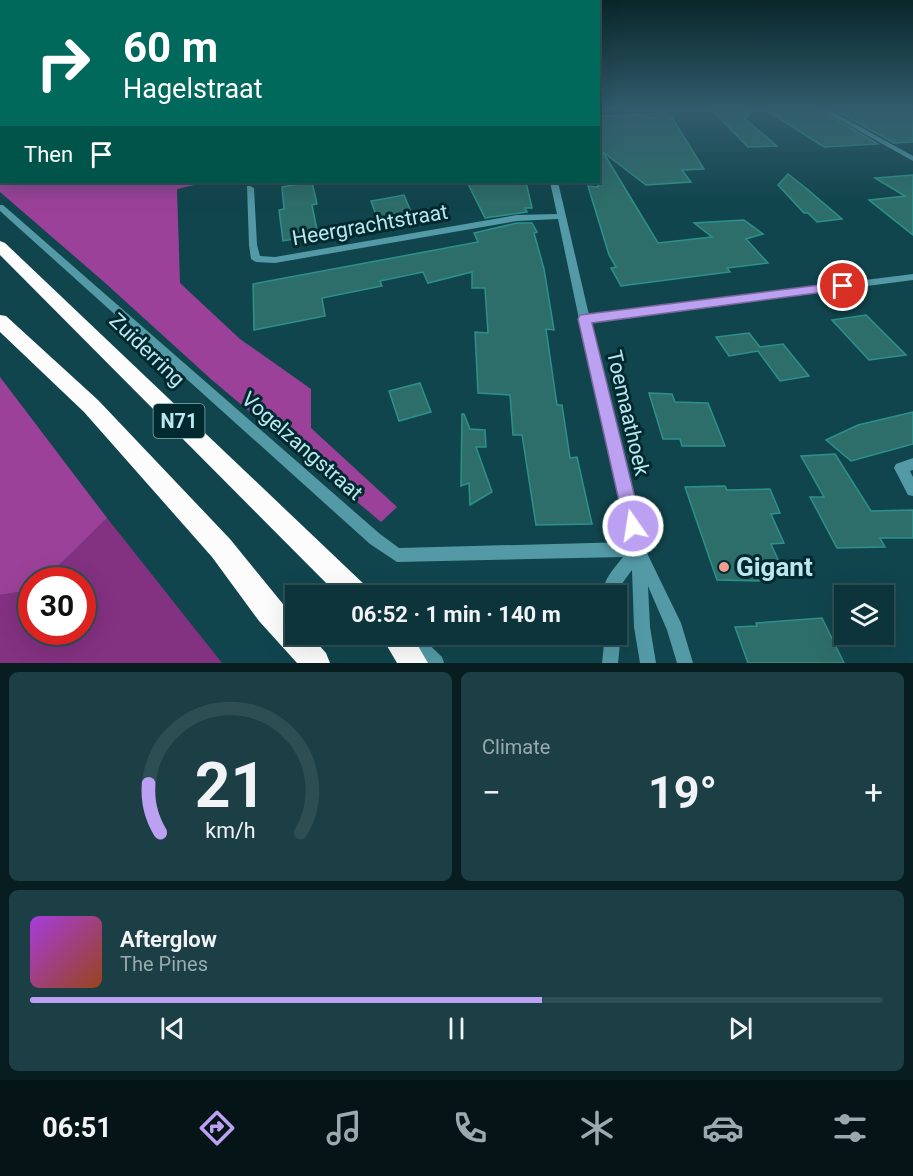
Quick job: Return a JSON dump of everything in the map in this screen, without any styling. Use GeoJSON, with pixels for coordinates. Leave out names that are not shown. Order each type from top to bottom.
{"type":"FeatureCollection","features":[{"type":"Feature","properties":{"kind":"highway","name":"Zuiderring"},"geometry":{"type":"LineString","coordinates":[[0,246],[347,585]]}},
{"type":"Feature","properties":{"kind":"highway","name":"N71"},"geometry":{"type":"LineString","coordinates":[[0,321],[91,405],[221,548],[269,611],[316,663]]}},
{"type":"Feature","properties":{"kind":"highway"},"geometry":{"type":"LineString","coordinates":[[402,645],[414,663]]}},
{"type":"Feature","properties":{"kind":"street"},"geometry":{"type":"LineString","coordinates":[[879,140],[913,159]]}},
{"type":"Feature","properties":{"kind":"street","name":"Toemaathoek"},"geometry":{"type":"LineString","coordinates":[[554,183],[638,549],[642,627],[648,663]]}},
{"type":"Feature","properties":{"kind":"street","name":"Heergrachtstraat"},"geometry":{"type":"LineString","coordinates":[[250,188],[253,245],[256,259],[275,260],[516,218],[562,216]]}},
{"type":"Feature","properties":{"kind":"street","name":"Vogelzangstraat"},"geometry":{"type":"LineString","coordinates":[[0,207],[375,539],[397,555],[638,549]]}},
{"type":"Feature","properties":{"kind":"street"},"geometry":{"type":"LineString","coordinates":[[584,319],[913,277]]}},
{"type":"Feature","properties":{"kind":"street"},"geometry":{"type":"LineString","coordinates":[[913,464],[901,468],[913,490]]}},
{"type":"Feature","properties":{"kind":"street"},"geometry":{"type":"LineString","coordinates":[[611,585],[638,549]]}},
{"type":"Feature","properties":{"kind":"street","name":"Toemaathoek"},"geometry":{"type":"LineString","coordinates":[[638,549],[675,629],[685,663]]}},
{"type":"Feature","properties":{"kind":"street"},"geometry":{"type":"LineString","coordinates":[[417,645],[436,663]]}},
{"type":"Feature","properties":{"kind":"street"},"geometry":{"type":"LineString","coordinates":[[610,663],[612,645]]}},
{"type":"Feature","properties":{"kind":"shaded area"},"geometry":{"type":"Polygon","coordinates":[[[0,183],[204,183],[177,189],[180,283],[240,339],[311,389],[311,428],[397,507],[381,522],[212,380],[0,192],[0,183]]]}},
{"type":"Feature","properties":{"kind":"shaded area"},"geometry":{"type":"Polygon","coordinates":[[[0,377],[107,518],[57,567],[18,567],[18,592],[0,595],[0,377]]]}},
{"type":"Feature","properties":{"kind":"shaded area"},"geometry":{"type":"Polygon","coordinates":[[[107,518],[222,663],[0,663],[0,595],[18,592],[18,645],[96,645],[96,567],[57,567],[107,518]]]}},
{"type":"Feature","properties":{"kind":"building"},"geometry":{"type":"Polygon","coordinates":[[[600,140],[686,140],[704,169],[682,170],[691,182],[646,185],[603,152],[658,243],[712,237],[694,223],[744,220],[763,234],[746,239],[768,263],[727,268],[730,272],[621,286],[611,268],[616,267],[609,255],[588,186],[598,187],[600,183],[600,140]]]}},
{"type":"Feature","properties":{"kind":"building"},"geometry":{"type":"Polygon","coordinates":[[[741,140],[770,140],[777,146],[748,147],[741,140]]]}},
{"type":"Feature","properties":{"kind":"building"},"geometry":{"type":"Polygon","coordinates":[[[813,140],[871,140],[878,144],[824,147],[813,140]]]}},
{"type":"Feature","properties":{"kind":"building"},"geometry":{"type":"Polygon","coordinates":[[[889,140],[913,140],[913,142],[894,143],[889,140]]]}},
{"type":"Feature","properties":{"kind":"building"},"geometry":{"type":"Polygon","coordinates":[[[788,174],[842,219],[817,222],[808,213],[804,213],[778,185],[788,174]]]}},
{"type":"Feature","properties":{"kind":"building"},"geometry":{"type":"Polygon","coordinates":[[[913,175],[913,235],[869,200],[905,196],[875,178],[913,175]]]}},
{"type":"Feature","properties":{"kind":"building"},"geometry":{"type":"Polygon","coordinates":[[[312,183],[317,204],[312,205],[318,235],[283,241],[279,210],[284,209],[282,187],[312,183]]]}},
{"type":"Feature","properties":{"kind":"building"},"geometry":{"type":"Polygon","coordinates":[[[468,183],[526,183],[532,208],[525,208],[527,212],[485,218],[468,183]]]}},
{"type":"Feature","properties":{"kind":"building"},"geometry":{"type":"Polygon","coordinates":[[[404,195],[411,212],[377,218],[371,201],[404,195]]]}},
{"type":"Feature","properties":{"kind":"building"},"geometry":{"type":"Polygon","coordinates":[[[517,223],[532,223],[537,232],[534,233],[544,269],[554,330],[546,329],[557,405],[562,405],[570,458],[577,457],[592,524],[536,525],[522,435],[513,435],[510,395],[478,393],[475,332],[488,333],[485,288],[472,288],[472,272],[428,283],[423,272],[380,281],[382,286],[322,298],[325,316],[254,330],[253,284],[478,242],[474,233],[517,223]]]}},
{"type":"Feature","properties":{"kind":"building"},"geometry":{"type":"Polygon","coordinates":[[[866,315],[906,355],[869,360],[832,320],[866,315]]]}},
{"type":"Feature","properties":{"kind":"building"},"geometry":{"type":"Polygon","coordinates":[[[749,333],[760,347],[783,344],[809,376],[780,381],[758,351],[729,356],[716,337],[749,333]]]}},
{"type":"Feature","properties":{"kind":"building"},"geometry":{"type":"Polygon","coordinates":[[[420,383],[431,412],[399,421],[389,391],[420,383]]]}},
{"type":"Feature","properties":{"kind":"building"},"geometry":{"type":"Polygon","coordinates":[[[649,393],[672,394],[675,402],[708,403],[725,446],[682,446],[680,439],[663,439],[649,393]]]}},
{"type":"Feature","properties":{"kind":"building"},"geometry":{"type":"Polygon","coordinates":[[[913,412],[913,444],[851,461],[826,440],[858,425],[913,412]]]}},
{"type":"Feature","properties":{"kind":"building"},"geometry":{"type":"Polygon","coordinates":[[[462,414],[470,429],[485,430],[486,447],[476,447],[492,492],[470,505],[469,483],[461,486],[462,414]]]}},
{"type":"Feature","properties":{"kind":"building"},"geometry":{"type":"Polygon","coordinates":[[[835,454],[871,511],[913,510],[913,538],[880,538],[885,547],[837,548],[810,497],[824,497],[801,456],[835,454]]]}},
{"type":"Feature","properties":{"kind":"building"},"geometry":{"type":"Polygon","coordinates":[[[725,486],[727,490],[770,489],[780,513],[771,514],[784,543],[771,544],[785,575],[763,581],[717,580],[685,487],[725,486]]]}},
{"type":"Feature","properties":{"kind":"building"},"geometry":{"type":"Polygon","coordinates":[[[822,618],[844,663],[748,663],[735,627],[757,626],[756,623],[822,618]]]}},
{"type":"Feature","properties":{"kind":"place","name":"Gigant"},"geometry":{"type":"Point","coordinates":[724,567]}},
{"type":"Feature","properties":{"kind":"route"},"geometry":{"type":"LineString","coordinates":[[633,526],[584,319],[843,286]]}}]}
